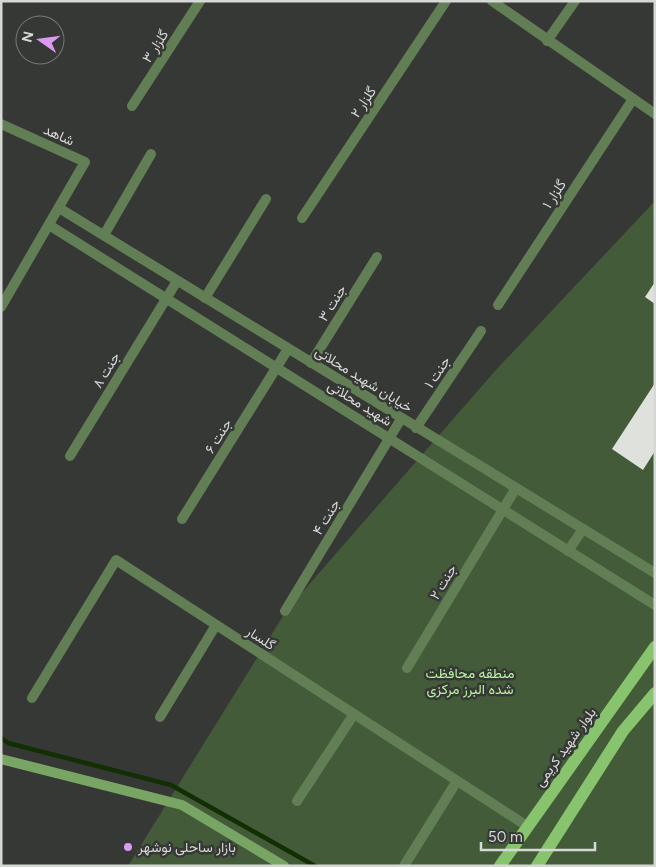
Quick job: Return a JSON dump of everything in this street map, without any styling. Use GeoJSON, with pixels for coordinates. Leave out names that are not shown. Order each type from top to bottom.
{"type":"FeatureCollection","features":[{"type":"Feature","properties":{"kind":"main road","name":"بلوار شهید کریمی"},"geometry":{"type":"LineString","coordinates":[[500,866],[655,647]]}},
{"type":"Feature","properties":{"kind":"main road"},"geometry":{"type":"LineString","coordinates":[[537,866],[623,731],[655,693]]}},
{"type":"Feature","properties":{"kind":"street","name":"گلزار ۳"},"geometry":{"type":"LineString","coordinates":[[132,106],[200,1]]}},
{"type":"Feature","properties":{"kind":"street","name":"گلزار ۲"},"geometry":{"type":"LineString","coordinates":[[302,218],[446,1]]}},
{"type":"Feature","properties":{"kind":"street"},"geometry":{"type":"LineString","coordinates":[[492,1],[655,114]]}},
{"type":"Feature","properties":{"kind":"street"},"geometry":{"type":"LineString","coordinates":[[548,41],[575,1]]}},
{"type":"Feature","properties":{"kind":"street","name":"گلزار ۱"},"geometry":{"type":"LineString","coordinates":[[498,305],[633,98]]}},
{"type":"Feature","properties":{"kind":"street","name":"شاهد"},"geometry":{"type":"LineString","coordinates":[[1,124],[85,162],[59,208]]}},
{"type":"Feature","properties":{"kind":"street"},"geometry":{"type":"LineString","coordinates":[[104,235],[151,154]]}},
{"type":"Feature","properties":{"kind":"street"},"geometry":{"type":"LineString","coordinates":[[205,298],[266,199]]}},
{"type":"Feature","properties":{"kind":"street"},"geometry":{"type":"LineString","coordinates":[[1,307],[59,208]]}},
{"type":"Feature","properties":{"kind":"street","name":"خیابان شهید محلاتی"},"geometry":{"type":"LineString","coordinates":[[59,208],[655,573]]}},
{"type":"Feature","properties":{"kind":"street","name":"شهید محلاتی"},"geometry":{"type":"LineString","coordinates":[[49,225],[655,605]]}},
{"type":"Feature","properties":{"kind":"street","name":"جنت ۳"},"geometry":{"type":"LineString","coordinates":[[311,363],[377,257]]}},
{"type":"Feature","properties":{"kind":"street","name":"جنت ۸"},"geometry":{"type":"LineString","coordinates":[[70,456],[177,281]]}},
{"type":"Feature","properties":{"kind":"street","name":"جنت ۱"},"geometry":{"type":"LineString","coordinates":[[416,428],[481,331]]}},
{"type":"Feature","properties":{"kind":"street","name":"جنت ۶"},"geometry":{"type":"LineString","coordinates":[[182,519],[288,349]]}},
{"type":"Feature","properties":{"kind":"street","name":"جنت ۴"},"geometry":{"type":"LineString","coordinates":[[285,611],[401,419]]}},
{"type":"Feature","properties":{"kind":"street","name":"جنت ۲"},"geometry":{"type":"LineString","coordinates":[[407,668],[516,488]]}},
{"type":"Feature","properties":{"kind":"street"},"geometry":{"type":"LineString","coordinates":[[568,551],[583,529]]}},
{"type":"Feature","properties":{"kind":"street","name":"گلسار"},"geometry":{"type":"LineString","coordinates":[[32,698],[116,560],[527,826]]}},
{"type":"Feature","properties":{"kind":"street"},"geometry":{"type":"LineString","coordinates":[[160,716],[216,625]]}},
{"type":"Feature","properties":{"kind":"street"},"geometry":{"type":"LineString","coordinates":[[297,801],[354,714]]}},
{"type":"Feature","properties":{"kind":"street"},"geometry":{"type":"LineString","coordinates":[[1,759],[182,805],[284,866]]}},
{"type":"Feature","properties":{"kind":"street"},"geometry":{"type":"LineString","coordinates":[[404,866],[457,780]]}},
{"type":"Feature","properties":{"kind":"green space","name":"منطقه محافظت شده البرز مرکزی"},"geometry":{"type":"Polygon","coordinates":[[[655,201],[655,866],[128,866],[286,611],[495,371],[655,201]]]}},
{"type":"Feature","properties":{"kind":"building"},"geometry":{"type":"Polygon","coordinates":[[[655,282],[655,304],[645,297],[655,282]]]}},
{"type":"Feature","properties":{"kind":"building"},"geometry":{"type":"Polygon","coordinates":[[[655,383],[655,451],[643,470],[612,449],[655,383]]]}},
{"type":"Feature","properties":{"kind":"waterway"},"geometry":{"type":"LineString","coordinates":[[1,738],[8,743],[171,785],[315,866]]}},
{"type":"Feature","properties":{"kind":"place","name":"بازار ساحلی نوشهر"},"geometry":{"type":"Point","coordinates":[128,847]}}]}
